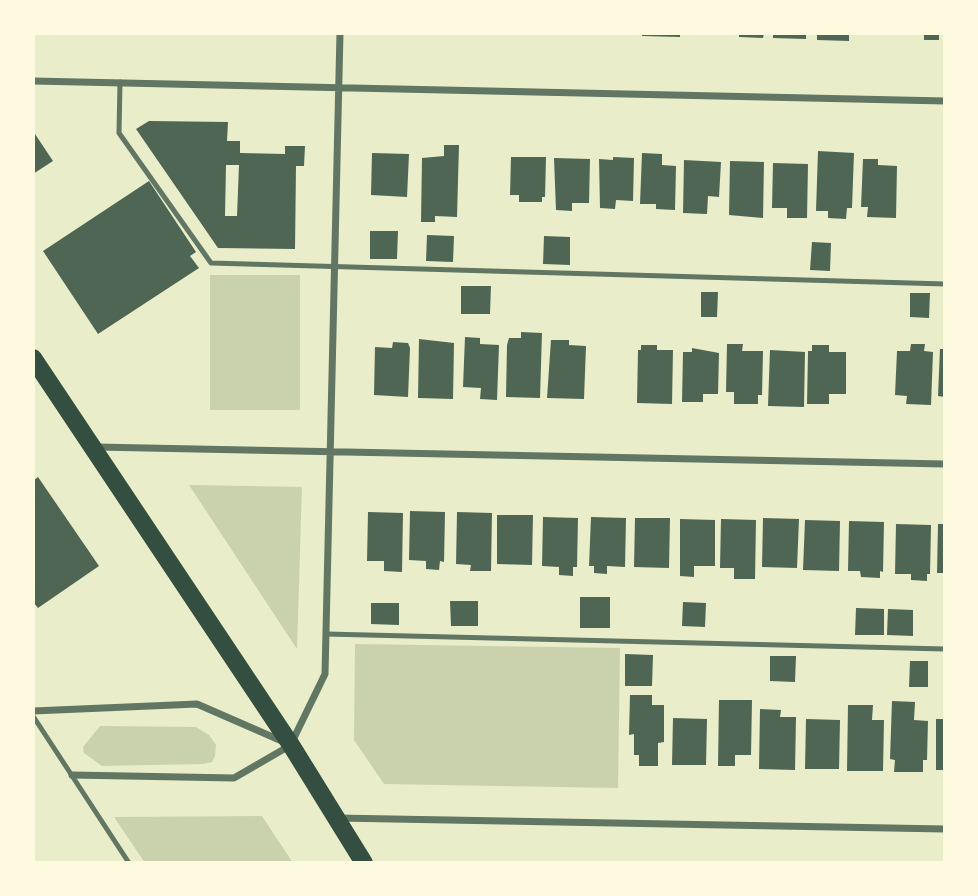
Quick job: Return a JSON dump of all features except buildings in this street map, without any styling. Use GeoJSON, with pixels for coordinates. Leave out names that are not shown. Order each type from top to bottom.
{"type":"FeatureCollection","features":[{"type":"Feature","properties":{"kind":"main road"},"geometry":{"type":"LineString","coordinates":[[33,358],[291,745],[364,863]]}},
{"type":"Feature","properties":{"kind":"street"},"geometry":{"type":"LineString","coordinates":[[72,775],[234,778],[291,745],[325,674],[340,33]]}},
{"type":"Feature","properties":{"kind":"street"},"geometry":{"type":"LineString","coordinates":[[33,81],[945,101]]}},
{"type":"Feature","properties":{"kind":"street"},"geometry":{"type":"LineString","coordinates":[[92,447],[945,464]]}},
{"type":"Feature","properties":{"kind":"street"},"geometry":{"type":"LineString","coordinates":[[33,714],[197,705],[291,745]]}},
{"type":"Feature","properties":{"kind":"street"},"geometry":{"type":"LineString","coordinates":[[336,818],[945,829]]}},
{"type":"Feature","properties":{"kind":"lane"},"geometry":{"type":"LineString","coordinates":[[120,82],[118,133],[211,263],[945,284]]}},
{"type":"Feature","properties":{"kind":"lane"},"geometry":{"type":"LineString","coordinates":[[326,634],[945,649]]}},
{"type":"Feature","properties":{"kind":"lane"},"geometry":{"type":"LineString","coordinates":[[33,714],[129,863]]}},
{"type":"Feature","properties":{"kind":"green space"},"geometry":{"type":"Polygon","coordinates":[[[210,275],[300,275],[300,410],[210,410],[210,275]]]}},
{"type":"Feature","properties":{"kind":"green space"},"geometry":{"type":"Polygon","coordinates":[[[189,485],[302,487],[297,649],[189,485]]]}},
{"type":"Feature","properties":{"kind":"green space"},"geometry":{"type":"Polygon","coordinates":[[[355,644],[620,648],[618,788],[384,784],[354,740],[355,644]]]}},
{"type":"Feature","properties":{"kind":"green space"},"geometry":{"type":"Polygon","coordinates":[[[100,726],[196,727],[209,735],[216,745],[215,756],[212,762],[203,764],[102,766],[84,753],[83,747],[100,726]]]}},
{"type":"Feature","properties":{"kind":"green space"},"geometry":{"type":"Polygon","coordinates":[[[262,816],[293,863],[145,863],[114,817],[262,816]]]}}]}
